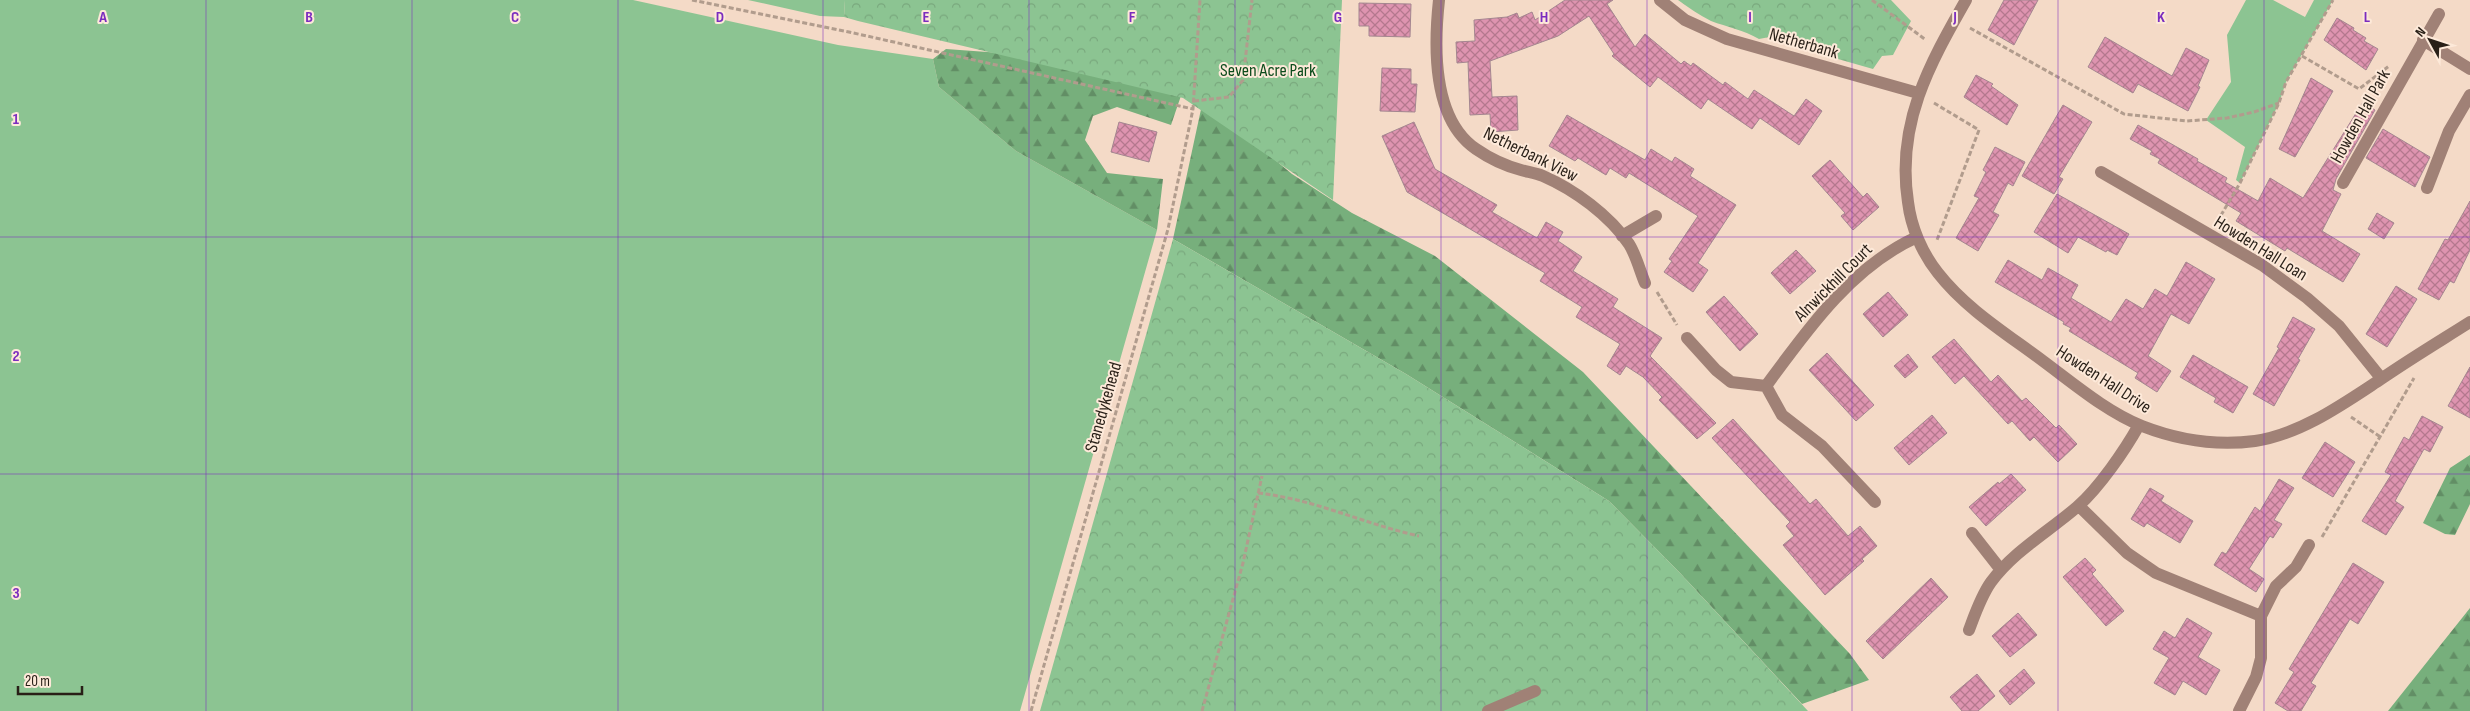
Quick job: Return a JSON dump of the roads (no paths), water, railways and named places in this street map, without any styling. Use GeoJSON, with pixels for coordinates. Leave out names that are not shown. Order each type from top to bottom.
{"type":"FeatureCollection","features":[{"type":"Feature","properties":{"kind":"street","name":"Netherbank View"},"geometry":{"type":"LineString","coordinates":[[1438,0],[1437,69],[1444,100],[1461,134],[1476,149],[1492,158],[1518,170],[1541,175],[1559,184],[1597,210],[1630,246],[1644,283]]}},
{"type":"Feature","properties":{"kind":"street","name":"Netherbank"},"geometry":{"type":"LineString","coordinates":[[1660,0],[1685,20],[1727,39],[1918,93]]}},
{"type":"Feature","properties":{"kind":"street","name":"Howden Hall Drive"},"geometry":{"type":"LineString","coordinates":[[1966,0],[1939,49],[1918,93],[1907,140],[1905,171],[1908,205],[1916,237],[1929,260],[1961,298],[1985,318],[2094,397],[2139,425],[2169,435],[2202,442],[2242,442],[2283,434],[2338,407],[2470,322]]}},
{"type":"Feature","properties":{"kind":"street","name":"Howden Hall Park"},"geometry":{"type":"LineString","coordinates":[[2343,183],[2439,14]]}},
{"type":"Feature","properties":{"kind":"street"},"geometry":{"type":"LineString","coordinates":[[2423,40],[2470,69]]}},
{"type":"Feature","properties":{"kind":"street"},"geometry":{"type":"LineString","coordinates":[[2427,188],[2449,131],[2470,95]]}},
{"type":"Feature","properties":{"kind":"street","name":"Howden Hall Loan"},"geometry":{"type":"LineString","coordinates":[[2101,172],[2262,265],[2320,309],[2339,326],[2382,378]]}},
{"type":"Feature","properties":{"kind":"street"},"geometry":{"type":"LineString","coordinates":[[1622,236],[1656,216]]}},
{"type":"Feature","properties":{"kind":"street","name":"Alnwickhill Court"},"geometry":{"type":"LineString","coordinates":[[1766,386],[1817,317],[1887,253],[1916,237]]}},
{"type":"Feature","properties":{"kind":"street"},"geometry":{"type":"LineString","coordinates":[[1687,338],[1716,370],[1731,382],[1766,386],[1782,415],[1822,446],[1875,502]]}},
{"type":"Feature","properties":{"kind":"street"},"geometry":{"type":"LineString","coordinates":[[1969,630],[1981,598],[2001,570],[2014,556],[2079,506],[2120,456],[2139,425]]}},
{"type":"Feature","properties":{"kind":"street"},"geometry":{"type":"LineString","coordinates":[[2079,506],[2127,553],[2156,573],[2261,616]]}},
{"type":"Feature","properties":{"kind":"street"},"geometry":{"type":"LineString","coordinates":[[1972,534],[2001,570]]}},
{"type":"Feature","properties":{"kind":"street"},"geometry":{"type":"LineString","coordinates":[[2239,711],[2256,677],[2261,658],[2261,616],[2276,586],[2296,567],[2309,545]]}},
{"type":"Feature","properties":{"kind":"street"},"geometry":{"type":"LineString","coordinates":[[1488,711],[1535,692]]}},
{"type":"Feature","properties":{"kind":"park label","name":"Seven Acre Park"},"geometry":{"type":"Point","coordinates":[1268,70]}}]}
